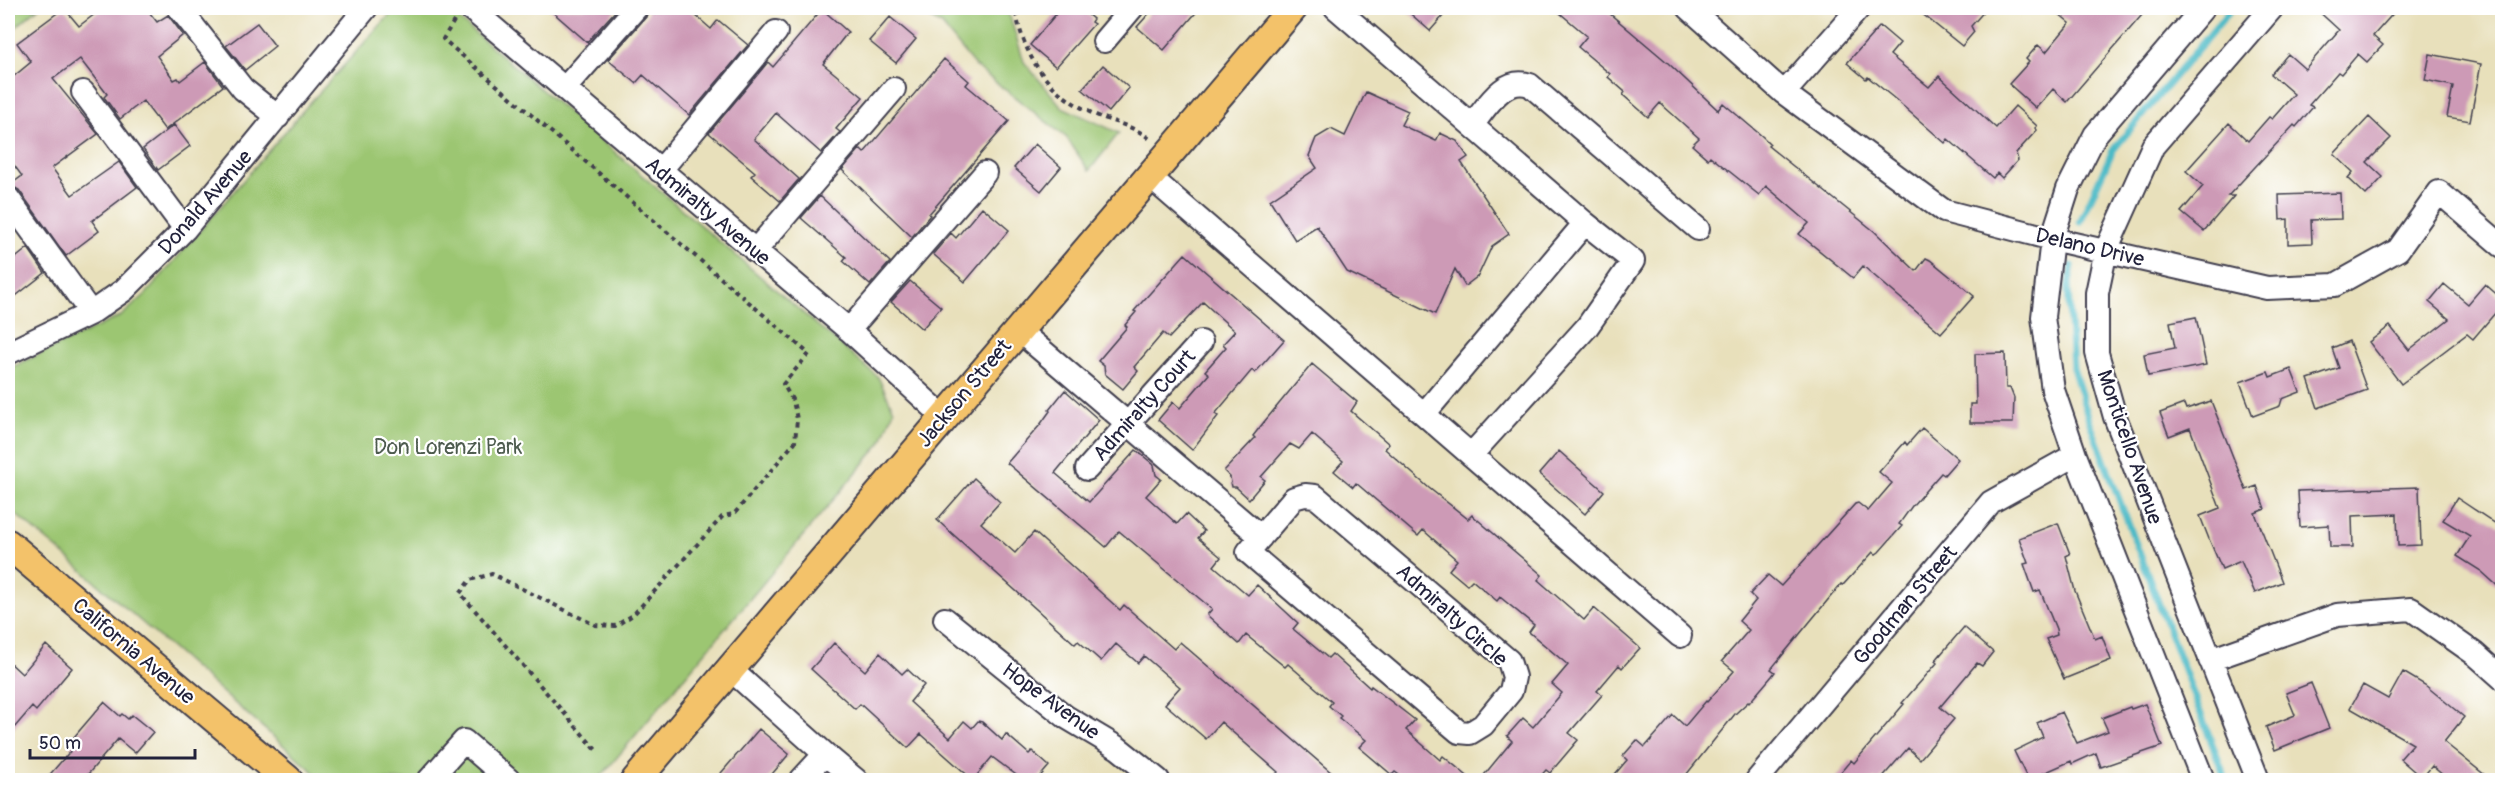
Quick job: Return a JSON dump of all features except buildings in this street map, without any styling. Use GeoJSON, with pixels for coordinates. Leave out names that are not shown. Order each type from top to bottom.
{"type":"FeatureCollection","features":[{"type":"Feature","properties":{"kind":"main road","name":"Jackson Street"},"geometry":{"type":"LineString","coordinates":[[636,780],[1293,8]]}},
{"type":"Feature","properties":{"kind":"main road","name":"California Avenue"},"geometry":{"type":"LineString","coordinates":[[10,551],[288,780]]}},
{"type":"Feature","properties":{"kind":"street"},"geometry":{"type":"LineString","coordinates":[[179,8],[243,89],[278,117]]}},
{"type":"Feature","properties":{"kind":"street","name":"Donald Avenue"},"geometry":{"type":"LineString","coordinates":[[8,353],[91,313],[124,290],[185,229],[366,8]]}},
{"type":"Feature","properties":{"kind":"street"},"geometry":{"type":"LineString","coordinates":[[565,88],[636,8]]}},
{"type":"Feature","properties":{"kind":"street"},"geometry":{"type":"LineString","coordinates":[[1104,41],[1132,8]]}},
{"type":"Feature","properties":{"kind":"street"},"geometry":{"type":"LineString","coordinates":[[1336,8],[1585,223],[1633,261],[1587,327],[1471,455]]}},
{"type":"Feature","properties":{"kind":"street","name":"Delano Drive"},"geometry":{"type":"LineString","coordinates":[[1689,8],[1784,93],[1944,211],[2052,239],[2267,288],[2336,285],[2398,250],[2439,192],[2502,246]]}},
{"type":"Feature","properties":{"kind":"street"},"geometry":{"type":"LineString","coordinates":[[1784,93],[1859,8]]}},
{"type":"Feature","properties":{"kind":"street"},"geometry":{"type":"LineString","coordinates":[[2202,780],[2075,455],[2053,390],[2043,317],[2052,239],[2068,189],[2095,135],[2203,8]]}},
{"type":"Feature","properties":{"kind":"street","name":"Monticello Avenue"},"geometry":{"type":"LineString","coordinates":[[2258,780],[2115,417],[2097,353],[2097,293],[2106,250],[2153,146],[2272,8]]}},
{"type":"Feature","properties":{"kind":"street","name":"Admiralty Avenue"},"geometry":{"type":"LineString","coordinates":[[466,11],[565,88],[849,330],[944,417]]}},
{"type":"Feature","properties":{"kind":"street"},"geometry":{"type":"LineString","coordinates":[[660,171],[776,32]]}},
{"type":"Feature","properties":{"kind":"street"},"geometry":{"type":"LineString","coordinates":[[1472,125],[1504,87],[1519,82],[1530,85],[1698,229]]}},
{"type":"Feature","properties":{"kind":"street"},"geometry":{"type":"LineString","coordinates":[[755,251],[894,89]]}},
{"type":"Feature","properties":{"kind":"street"},"geometry":{"type":"LineString","coordinates":[[83,92],[185,229]]}},
{"type":"Feature","properties":{"kind":"street"},"geometry":{"type":"LineString","coordinates":[[849,330],[986,172]]}},
{"type":"Feature","properties":{"kind":"street"},"geometry":{"type":"LineString","coordinates":[[1149,176],[1680,636]]}},
{"type":"Feature","properties":{"kind":"street"},"geometry":{"type":"LineString","coordinates":[[8,198],[91,313]]}},
{"type":"Feature","properties":{"kind":"street"},"geometry":{"type":"LineString","coordinates":[[1424,414],[1585,223]]}},
{"type":"Feature","properties":{"kind":"street"},"geometry":{"type":"LineString","coordinates":[[1018,330],[1261,537]]}},
{"type":"Feature","properties":{"kind":"street","name":"Admiralty Court"},"geometry":{"type":"LineString","coordinates":[[1088,469],[1201,342]]}},
{"type":"Feature","properties":{"kind":"street","name":"Goodman Street"},"geometry":{"type":"LineString","coordinates":[[1756,780],[1991,502],[2075,455]]}},
{"type":"Feature","properties":{"kind":"street","name":"Admiralty Circle"},"geometry":{"type":"LineString","coordinates":[[1315,496],[1509,661],[1514,677],[1512,691],[1483,725],[1470,732],[1459,732],[1248,552],[1261,537],[1294,498],[1315,496]]}},
{"type":"Feature","properties":{"kind":"street"},"geometry":{"type":"LineString","coordinates":[[2210,660],[2337,615],[2411,609],[2475,654],[2502,678]]}},
{"type":"Feature","properties":{"kind":"street","name":"Hope Avenue"},"geometry":{"type":"LineString","coordinates":[[945,619],[1066,717],[1118,748],[1158,780]]}},
{"type":"Feature","properties":{"kind":"street"},"geometry":{"type":"LineString","coordinates":[[730,669],[856,780]]}},
{"type":"Feature","properties":{"kind":"street"},"geometry":{"type":"LineString","coordinates":[[429,780],[464,741],[510,780]]}},
{"type":"Feature","properties":{"kind":"street"},"geometry":{"type":"LineString","coordinates":[[801,780],[825,754]]}},
{"type":"Feature","properties":{"kind":"path"},"geometry":{"type":"LineString","coordinates":[[1013,8],[1029,56],[1050,85],[1080,107],[1140,130],[1167,155]]}},
{"type":"Feature","properties":{"kind":"path"},"geometry":{"type":"LineString","coordinates":[[1016,14],[1034,8]]}},
{"type":"Feature","properties":{"kind":"path"},"geometry":{"type":"LineString","coordinates":[[466,11],[453,23],[443,39],[809,354],[783,384],[793,401],[797,419],[795,442],[734,514],[723,516],[633,615],[615,626],[594,625],[492,574],[470,580],[460,592],[597,751]]}},
{"type":"Feature","properties":{"kind":"green space"},"geometry":{"type":"Polygon","coordinates":[[[8,8],[38,8],[8,34],[8,8]]]}},
{"type":"Feature","properties":{"kind":"green space","name":"Don Lorenzi Park"},"geometry":{"type":"Polygon","coordinates":[[[396,8],[446,8],[878,377],[894,410],[881,443],[598,780],[323,780],[8,508],[8,369],[121,316],[146,294],[307,106],[396,8]]]}},
{"type":"Feature","properties":{"kind":"green space"},"geometry":{"type":"Polygon","coordinates":[[[912,8],[1004,8],[1010,17],[1024,62],[1062,107],[1119,133],[1089,171],[1067,138],[975,66],[942,25],[912,8]]]}},
{"type":"Feature","properties":{"kind":"waterway"},"geometry":{"type":"LineString","coordinates":[[2080,222],[2113,150],[2232,8]]}},
{"type":"Feature","properties":{"kind":"waterway"},"geometry":{"type":"LineString","coordinates":[[2072,266],[2068,289],[2073,368],[2090,423],[2226,780]]}}]}
